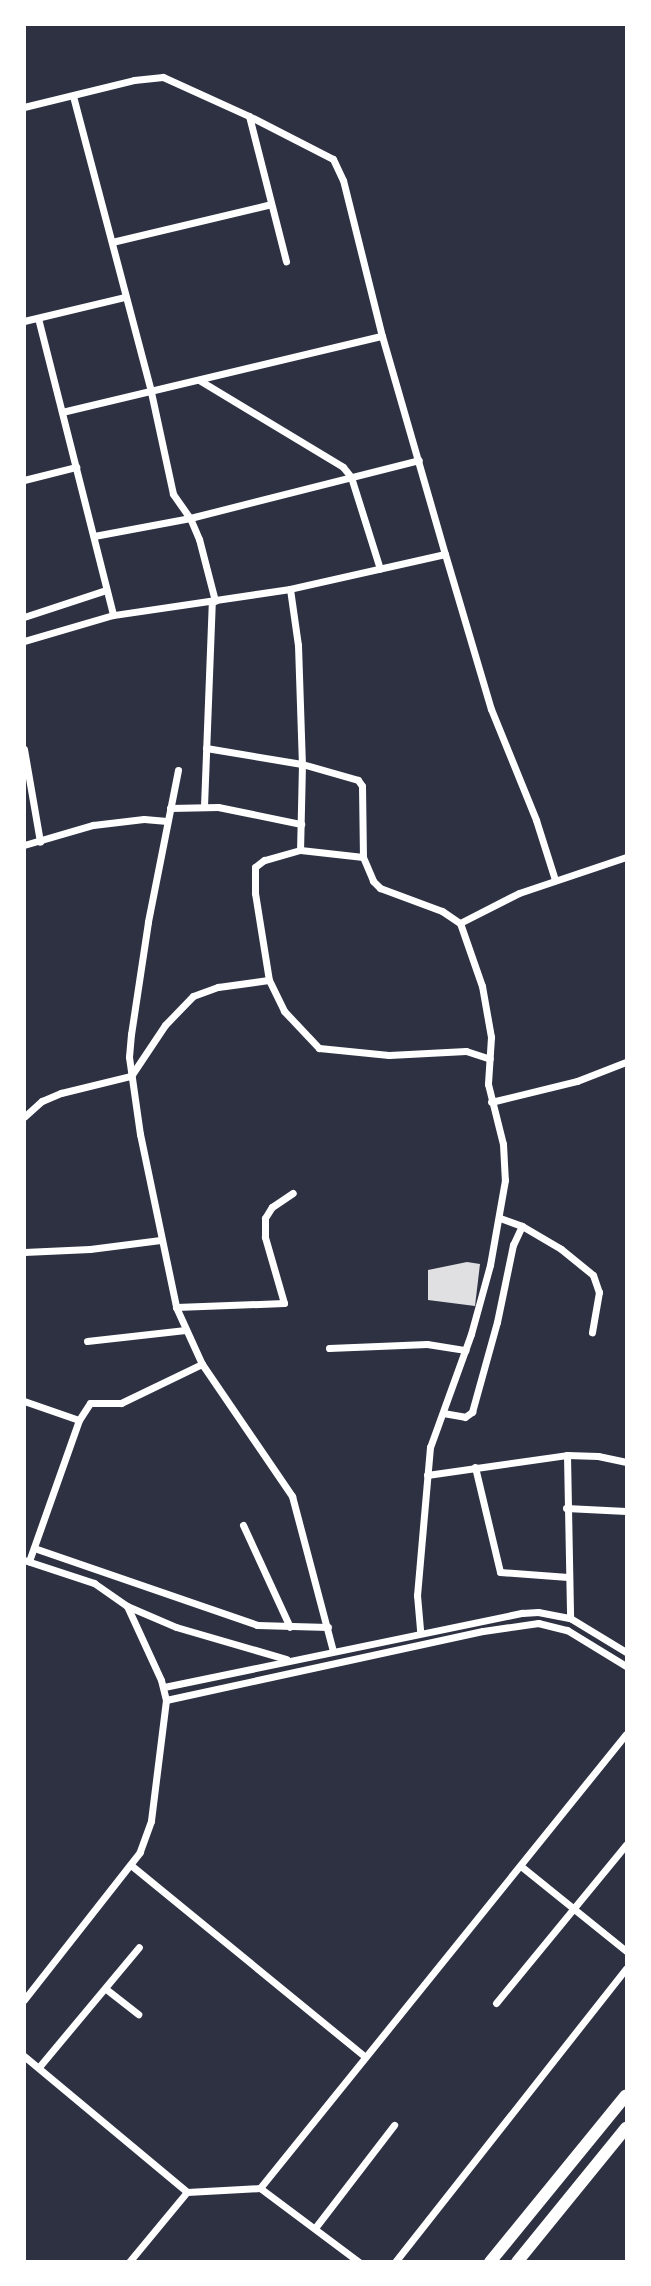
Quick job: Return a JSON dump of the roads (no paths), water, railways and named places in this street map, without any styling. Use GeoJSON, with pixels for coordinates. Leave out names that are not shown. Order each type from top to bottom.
{"type":"FeatureCollection","features":[{"type":"Feature","properties":{"kind":"main road"},"geometry":{"type":"LineString","coordinates":[[490,2262],[626,2095]]}},
{"type":"Feature","properties":{"kind":"main road"},"geometry":{"type":"LineString","coordinates":[[517,2262],[626,2128]]}},
{"type":"Feature","properties":{"kind":"street"},"geometry":{"type":"LineString","coordinates":[[24,107],[134,80],[163,77],[249,116],[333,159],[343,180],[382,336],[491,709],[536,820],[555,880]]}},
{"type":"Feature","properties":{"kind":"street"},"geometry":{"type":"LineString","coordinates":[[73,96],[150,392],[173,494],[190,518],[213,601],[204,806]]}},
{"type":"Feature","properties":{"kind":"street"},"geometry":{"type":"LineString","coordinates":[[249,116],[286,261]]}},
{"type":"Feature","properties":{"kind":"street"},"geometry":{"type":"LineString","coordinates":[[112,242],[271,204]]}},
{"type":"Feature","properties":{"kind":"street"},"geometry":{"type":"LineString","coordinates":[[24,321],[125,297]]}},
{"type":"Feature","properties":{"kind":"street"},"geometry":{"type":"LineString","coordinates":[[38,318],[113,615]]}},
{"type":"Feature","properties":{"kind":"street"},"geometry":{"type":"LineString","coordinates":[[62,412],[382,336]]}},
{"type":"Feature","properties":{"kind":"street"},"geometry":{"type":"LineString","coordinates":[[198,380],[328,457],[351,477],[380,569]]}},
{"type":"Feature","properties":{"kind":"street"},"geometry":{"type":"LineString","coordinates":[[94,536],[190,518],[419,460]]}},
{"type":"Feature","properties":{"kind":"street"},"geometry":{"type":"LineString","coordinates":[[24,480],[76,467]]}},
{"type":"Feature","properties":{"kind":"street"},"geometry":{"type":"LineString","coordinates":[[24,641],[113,615],[290,589],[445,554]]}},
{"type":"Feature","properties":{"kind":"street"},"geometry":{"type":"LineString","coordinates":[[290,589],[298,645],[302,764],[300,850]]}},
{"type":"Feature","properties":{"kind":"street"},"geometry":{"type":"LineString","coordinates":[[24,617],[106,590]]}},
{"type":"Feature","properties":{"kind":"street"},"geometry":{"type":"LineString","coordinates":[[206,748],[302,764],[360,782],[363,857],[373,881],[380,888],[442,911],[460,923],[485,1001],[489,1020],[488,1084],[506,1161],[500,1218],[490,1265],[466,1350],[430,1447],[417,1595],[420,1633]]}},
{"type":"Feature","properties":{"kind":"street"},"geometry":{"type":"LineString","coordinates":[[24,749],[40,842]]}},
{"type":"Feature","properties":{"kind":"street"},"geometry":{"type":"LineString","coordinates":[[178,770],[134,1003],[129,1057],[131,1076],[160,1240],[176,1307],[202,1364],[292,1496],[333,1651]]}},
{"type":"Feature","properties":{"kind":"street"},"geometry":{"type":"LineString","coordinates":[[170,808],[204,806],[301,824]]}},
{"type":"Feature","properties":{"kind":"street"},"geometry":{"type":"LineString","coordinates":[[24,845],[103,824],[144,819],[167,821]]}},
{"type":"Feature","properties":{"kind":"street"},"geometry":{"type":"LineString","coordinates":[[363,857],[300,850],[264,860],[255,867],[255,894],[269,980],[291,1020],[319,1048],[389,1055],[466,1051],[490,1059]]}},
{"type":"Feature","properties":{"kind":"street"},"geometry":{"type":"LineString","coordinates":[[460,923],[519,893],[626,857]]}},
{"type":"Feature","properties":{"kind":"street"},"geometry":{"type":"LineString","coordinates":[[24,1117],[42,1101],[61,1093],[131,1076],[165,1025],[193,996],[218,988],[269,980]]}},
{"type":"Feature","properties":{"kind":"street"},"geometry":{"type":"LineString","coordinates":[[491,1102],[578,1081],[626,1062]]}},
{"type":"Feature","properties":{"kind":"street"},"geometry":{"type":"LineString","coordinates":[[176,1307],[284,1303],[265,1237],[265,1218],[272,1207],[293,1193]]}},
{"type":"Feature","properties":{"kind":"street"},"geometry":{"type":"LineString","coordinates":[[500,1218],[522,1226],[561,1249],[593,1275],[599,1292],[592,1332]]}},
{"type":"Feature","properties":{"kind":"street"},"geometry":{"type":"LineString","coordinates":[[443,1413],[465,1417],[472,1412],[497,1322],[513,1245],[522,1226]]}},
{"type":"Feature","properties":{"kind":"street"},"geometry":{"type":"LineString","coordinates":[[24,1252],[90,1250],[160,1240]]}},
{"type":"Feature","properties":{"kind":"street"},"geometry":{"type":"LineString","coordinates":[[87,1341],[185,1331]]}},
{"type":"Feature","properties":{"kind":"street"},"geometry":{"type":"LineString","coordinates":[[329,1348],[427,1343],[466,1350]]}},
{"type":"Feature","properties":{"kind":"street"},"geometry":{"type":"LineString","coordinates":[[24,2000],[132,1866],[151,1821],[166,1699],[164,1687],[127,1606],[115,1594],[94,1583],[27,1560],[34,1548],[79,1420],[90,1403],[121,1403],[202,1364]]}},
{"type":"Feature","properties":{"kind":"street"},"geometry":{"type":"LineString","coordinates":[[24,1401],[79,1420]]}},
{"type":"Feature","properties":{"kind":"street"},"geometry":{"type":"LineString","coordinates":[[427,1475],[567,1455],[598,1456],[626,1462]]}},
{"type":"Feature","properties":{"kind":"street"},"geometry":{"type":"LineString","coordinates":[[567,1455],[570,1618]]}},
{"type":"Feature","properties":{"kind":"street"},"geometry":{"type":"LineString","coordinates":[[475,1467],[500,1572],[568,1577]]}},
{"type":"Feature","properties":{"kind":"street"},"geometry":{"type":"LineString","coordinates":[[566,1508],[626,1511]]}},
{"type":"Feature","properties":{"kind":"street"},"geometry":{"type":"LineString","coordinates":[[243,1525],[290,1627]]}},
{"type":"Feature","properties":{"kind":"street"},"geometry":{"type":"LineString","coordinates":[[34,1548],[257,1625],[328,1628]]}},
{"type":"Feature","properties":{"kind":"street"},"geometry":{"type":"LineString","coordinates":[[127,1606],[176,1627],[290,1661]]}},
{"type":"Feature","properties":{"kind":"street"},"geometry":{"type":"LineString","coordinates":[[164,1687],[522,1613],[538,1612],[570,1618],[626,1652]]}},
{"type":"Feature","properties":{"kind":"street"},"geometry":{"type":"LineString","coordinates":[[166,1699],[484,1631],[538,1623],[567,1630],[626,1666]]}},
{"type":"Feature","properties":{"kind":"street"},"geometry":{"type":"LineString","coordinates":[[260,2188],[522,1867],[626,1734]]}},
{"type":"Feature","properties":{"kind":"street"},"geometry":{"type":"LineString","coordinates":[[496,2003],[626,1845]]}},
{"type":"Feature","properties":{"kind":"street"},"geometry":{"type":"LineString","coordinates":[[132,1866],[365,2057]]}},
{"type":"Feature","properties":{"kind":"street"},"geometry":{"type":"LineString","coordinates":[[522,1867],[626,1951]]}},
{"type":"Feature","properties":{"kind":"street"},"geometry":{"type":"LineString","coordinates":[[39,2067],[139,1947]]}},
{"type":"Feature","properties":{"kind":"street"},"geometry":{"type":"LineString","coordinates":[[395,2262],[626,1968]]}},
{"type":"Feature","properties":{"kind":"street"},"geometry":{"type":"LineString","coordinates":[[106,1989],[138,2014]]}},
{"type":"Feature","properties":{"kind":"street"},"geometry":{"type":"LineString","coordinates":[[24,2056],[187,2192],[260,2188],[359,2262]]}},
{"type":"Feature","properties":{"kind":"street"},"geometry":{"type":"LineString","coordinates":[[314,2228],[394,2125]]}},
{"type":"Feature","properties":{"kind":"street"},"geometry":{"type":"LineString","coordinates":[[128,2262],[187,2192]]}}]}
